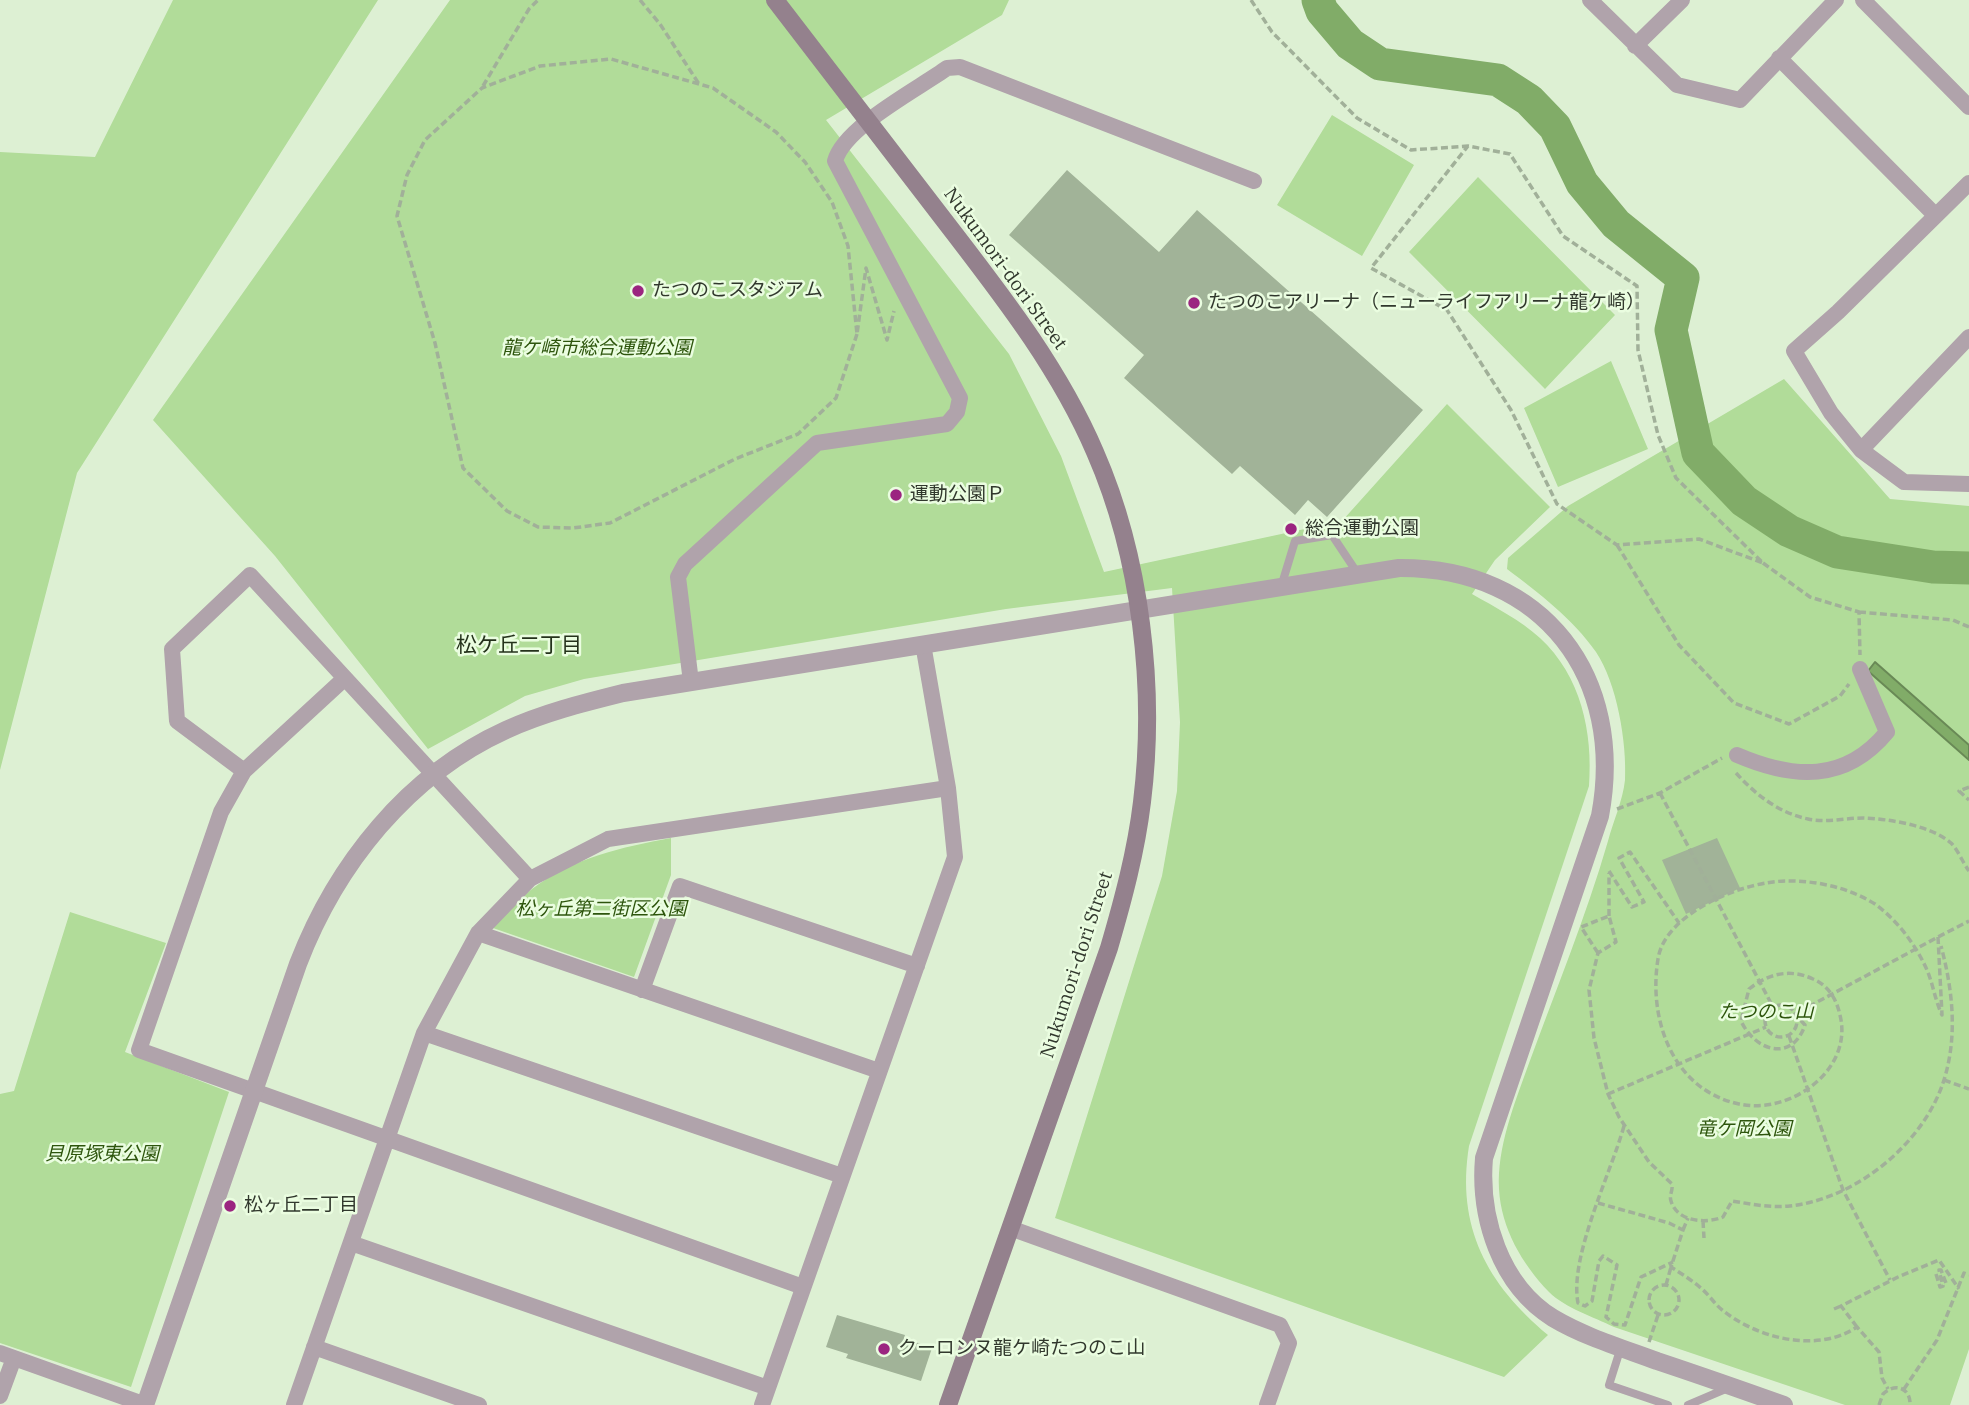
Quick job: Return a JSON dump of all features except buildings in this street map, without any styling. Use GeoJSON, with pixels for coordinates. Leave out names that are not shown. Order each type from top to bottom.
{"type":"FeatureCollection","features":[{"type":"Feature","properties":{"kind":"main road","name":"Nukumori-dori Street"},"geometry":{"type":"LineString","coordinates":[[775,0],[1017,316],[1059,382],[1105,478],[1127,553],[1137,608],[1144,672],[1146,752],[1134,851],[1110,948],[948,1405]]}},
{"type":"Feature","properties":{"kind":"street"},"geometry":{"type":"LineString","coordinates":[[1590,0],[1677,85],[1740,100],[1836,0]]}},
{"type":"Feature","properties":{"kind":"street"},"geometry":{"type":"LineString","coordinates":[[1635,46],[1682,0]]}},
{"type":"Feature","properties":{"kind":"street"},"geometry":{"type":"LineString","coordinates":[[1863,0],[1969,107]]}},
{"type":"Feature","properties":{"kind":"street"},"geometry":{"type":"LineString","coordinates":[[1779,58],[1935,215]]}},
{"type":"Feature","properties":{"kind":"street"},"geometry":{"type":"LineString","coordinates":[[691,682],[678,577],[685,564],[817,443],[947,424],[957,412],[960,398],[835,161],[839,148],[868,122],[947,68],[960,66],[1254,181]]}},
{"type":"Feature","properties":{"kind":"street"},"geometry":{"type":"LineString","coordinates":[[1969,183],[1838,312],[1794,351],[1831,413],[1861,450],[1904,482],[1969,484]]}},
{"type":"Feature","properties":{"kind":"street"},"geometry":{"type":"LineString","coordinates":[[1861,450],[1969,337]]}},
{"type":"Feature","properties":{"kind":"street"},"geometry":{"type":"LineString","coordinates":[[0,1396],[7,1356],[145,1405],[253,1091],[302,954],[325,901],[371,837],[433,774],[467,750],[544,714],[623,693],[1137,608],[1399,568],[1456,572],[1489,583],[1516,598],[1559,634],[1587,677],[1605,731],[1607,761],[1600,816],[1492,1128],[1482,1181],[1486,1215],[1496,1249],[1516,1283],[1551,1317],[1621,1347],[1784,1405]]}},
{"type":"Feature","properties":{"kind":"street"},"geometry":{"type":"LineString","coordinates":[[244,771],[177,721],[172,649],[250,575],[530,879]]}},
{"type":"Feature","properties":{"kind":"street"},"geometry":{"type":"LineString","coordinates":[[762,1405],[955,857],[948,788],[923,644]]}},
{"type":"Feature","properties":{"kind":"street"},"geometry":{"type":"LineString","coordinates":[[1729,761],[1821,773],[1848,765],[1873,749],[1887,732],[1860,669]]}},
{"type":"Feature","properties":{"kind":"street"},"geometry":{"type":"LineString","coordinates":[[345,678],[244,771],[221,812],[139,1050],[803,1287]]}},
{"type":"Feature","properties":{"kind":"street"},"geometry":{"type":"LineString","coordinates":[[293,1405],[425,1033],[478,933],[530,879],[608,839],[948,788]]}},
{"type":"Feature","properties":{"kind":"street"},"geometry":{"type":"LineString","coordinates":[[642,990],[680,886],[917,966]]}},
{"type":"Feature","properties":{"kind":"street"},"geometry":{"type":"LineString","coordinates":[[478,933],[879,1071]]}},
{"type":"Feature","properties":{"kind":"street"},"geometry":{"type":"LineString","coordinates":[[425,1033],[842,1176]]}},
{"type":"Feature","properties":{"kind":"street"},"geometry":{"type":"LineString","coordinates":[[1010,1228],[1280,1325],[1289,1343],[1267,1405]]}},
{"type":"Feature","properties":{"kind":"street"},"geometry":{"type":"LineString","coordinates":[[351,1243],[768,1388]]}},
{"type":"Feature","properties":{"kind":"street"},"geometry":{"type":"LineString","coordinates":[[314,1347],[478,1405]]}},
{"type":"Feature","properties":{"kind":"lane"},"geometry":{"type":"LineString","coordinates":[[1280,587],[1295,541],[1332,535],[1358,574]]}},
{"type":"Feature","properties":{"kind":"lane"},"geometry":{"type":"LineString","coordinates":[[1621,1347],[1609,1385],[1668,1405]]}},
{"type":"Feature","properties":{"kind":"lane"},"geometry":{"type":"LineString","coordinates":[[1688,1405],[1731,1386]]}},
{"type":"Feature","properties":{"kind":"path"},"geometry":{"type":"LineString","coordinates":[[538,0],[528,9],[482,88],[425,140],[407,175],[397,216],[435,343],[463,468],[507,511],[538,527],[573,528],[610,523],[734,459],[798,434],[836,398],[858,334],[866,268],[887,340],[896,305],[902,315]]}},
{"type":"Feature","properties":{"kind":"path"},"geometry":{"type":"LineString","coordinates":[[640,0],[660,24],[699,84]]}},
{"type":"Feature","properties":{"kind":"path"},"geometry":{"type":"LineString","coordinates":[[1251,0],[1272,32],[1357,118],[1411,150],[1468,146],[1510,154],[1563,236],[1637,286],[1638,350],[1658,435],[1675,478],[1763,563],[1810,597],[1859,612],[1953,620],[1969,627]]}},
{"type":"Feature","properties":{"kind":"path"},"geometry":{"type":"LineString","coordinates":[[482,88],[540,66],[611,59],[713,88],[737,102],[776,132],[805,162],[832,202],[848,246],[858,334]]}},
{"type":"Feature","properties":{"kind":"path"},"geometry":{"type":"LineString","coordinates":[[1468,146],[1371,268],[1447,310],[1511,410],[1557,504],[1617,545],[1679,645],[1734,704],[1789,724],[1840,696],[1860,669],[1859,612]]}},
{"type":"Feature","properties":{"kind":"path"},"geometry":{"type":"LineString","coordinates":[[1617,545],[1699,539],[1763,563]]}},
{"type":"Feature","properties":{"kind":"path"},"geometry":{"type":"LineString","coordinates":[[1715,747],[1756,794],[1782,810],[1808,819],[1900,823],[1931,833],[1952,844],[1969,871]]}},
{"type":"Feature","properties":{"kind":"path"},"geometry":{"type":"LineString","coordinates":[[1600,816],[1660,793],[1729,761]]}},
{"type":"Feature","properties":{"kind":"path"},"geometry":{"type":"LineString","coordinates":[[1969,786],[1959,791],[1969,800]]}},
{"type":"Feature","properties":{"kind":"path"},"geometry":{"type":"LineString","coordinates":[[1660,793],[1773,1007]]}},
{"type":"Feature","properties":{"kind":"path"},"geometry":{"type":"LineString","coordinates":[[1679,923],[1630,852],[1619,858],[1644,902],[1632,907],[1609,871],[1609,916],[1616,942],[1598,953],[1589,990],[1594,1038],[1608,1094],[1649,1163],[1672,1184],[1670,1199],[1688,1218],[1703,1221],[1723,1217],[1732,1201],[1758,1206],[1791,1206],[1843,1190],[1870,1174],[1909,1140],[1933,1106],[1944,1080],[1952,1028],[1949,975],[1938,937]]}},
{"type":"Feature","properties":{"kind":"path"},"geometry":{"type":"LineString","coordinates":[[1795,1014],[1796,1026],[1790,1034],[1780,1037],[1770,1033],[1766,1027],[1765,1016],[1773,1007],[1785,1006],[1795,1014],[1805,1025],[1793,1046],[1785,1049],[1772,1048],[1757,1042],[1749,1035],[1741,1021],[1749,989],[1777,974],[1813,979],[1830,991],[1836,1001],[1842,1026],[1841,1040],[1833,1065],[1822,1079],[1790,1098],[1766,1105],[1740,1105],[1708,1092],[1687,1077],[1670,1050],[1657,1014],[1654,985],[1659,952],[1668,932],[1694,911],[1719,898],[1749,888],[1787,880],[1834,885],[1875,905],[1913,943],[1927,970],[1942,1015],[1938,937]]}},
{"type":"Feature","properties":{"kind":"path"},"geometry":{"type":"LineString","coordinates":[[1598,953],[1581,927],[1609,916]]}},
{"type":"Feature","properties":{"kind":"path"},"geometry":{"type":"LineString","coordinates":[[1795,1014],[1969,921]]}},
{"type":"Feature","properties":{"kind":"path"},"geometry":{"type":"LineString","coordinates":[[1608,1094],[1766,1027]]}},
{"type":"Feature","properties":{"kind":"path"},"geometry":{"type":"LineString","coordinates":[[1790,1036],[1843,1190],[1890,1280]]}},
{"type":"Feature","properties":{"kind":"path"},"geometry":{"type":"LineString","coordinates":[[1944,1080],[1969,1089]]}},
{"type":"Feature","properties":{"kind":"path"},"geometry":{"type":"LineString","coordinates":[[1625,1126],[1598,1203],[1575,1288],[1578,1303],[1585,1307],[1592,1301],[1599,1261],[1603,1256],[1611,1259],[1617,1265],[1617,1276],[1606,1317],[1614,1324],[1625,1325],[1642,1278],[1672,1265]]}},
{"type":"Feature","properties":{"kind":"path"},"geometry":{"type":"LineString","coordinates":[[1598,1203],[1669,1223],[1683,1230]]}},
{"type":"Feature","properties":{"kind":"path"},"geometry":{"type":"LineString","coordinates":[[1666,1285],[1688,1218]]}},
{"type":"Feature","properties":{"kind":"path"},"geometry":{"type":"LineString","coordinates":[[1703,1221],[1704,1238]]}},
{"type":"Feature","properties":{"kind":"path"},"geometry":{"type":"LineString","coordinates":[[1834,1309],[1890,1280],[1940,1260],[1958,1289]]}},
{"type":"Feature","properties":{"kind":"path"},"geometry":{"type":"LineString","coordinates":[[1672,1265],[1703,1290],[1720,1309],[1744,1324],[1798,1342],[1836,1336],[1857,1327]]}},
{"type":"Feature","properties":{"kind":"path"},"geometry":{"type":"LineString","coordinates":[[1936,1274],[1940,1286],[1943,1286],[1941,1270],[1946,1283]]}},
{"type":"Feature","properties":{"kind":"path"},"geometry":{"type":"LineString","coordinates":[[1904,1389],[1937,1340],[1964,1273],[1969,1275]]}},
{"type":"Feature","properties":{"kind":"path"},"geometry":{"type":"LineString","coordinates":[[1666,1285],[1679,1301],[1673,1314],[1658,1315],[1651,1308],[1650,1295],[1653,1289],[1666,1285]]}},
{"type":"Feature","properties":{"kind":"path"},"geometry":{"type":"LineString","coordinates":[[1840,1306],[1879,1352],[1882,1378],[1888,1389]]}},
{"type":"Feature","properties":{"kind":"path"},"geometry":{"type":"LineString","coordinates":[[1649,1344],[1658,1315]]}},
{"type":"Feature","properties":{"kind":"path"},"geometry":{"type":"LineString","coordinates":[[1888,1389],[1904,1389]]}},
{"type":"Feature","properties":{"kind":"path"},"geometry":{"type":"LineString","coordinates":[[1879,1405],[1888,1389]]}},
{"type":"Feature","properties":{"kind":"path"},"geometry":{"type":"LineString","coordinates":[[1904,1389],[1910,1405]]}},
{"type":"Feature","properties":{"kind":"green space"},"geometry":{"type":"Polygon","coordinates":[[[173,0],[378,0],[77,473],[0,770],[0,152],[95,157],[173,0]]]}},
{"type":"Feature","properties":{"kind":"green space","name":"龍ケ崎市総合運動公園"},"geometry":{"type":"Polygon","coordinates":[[[450,0],[1009,0],[1002,15],[826,120],[1009,354],[1061,456],[1104,572],[1342,521],[1447,404],[1550,507],[1495,560],[1472,594],[1532,631],[1554,653],[1566,670],[1575,687],[1586,725],[1590,766],[1589,786],[1469,1146],[1467,1203],[1481,1252],[1508,1295],[1548,1335],[1504,1377],[1055,1218],[1162,876],[1177,791],[1180,722],[1172,588],[1006,609],[584,679],[525,696],[428,749],[275,556],[153,420],[450,0]]]}},
{"type":"Feature","properties":{"kind":"green space"},"geometry":{"type":"Polygon","coordinates":[[[1332,115],[1414,165],[1362,256],[1277,205],[1332,115]]]}},
{"type":"Feature","properties":{"kind":"green space"},"geometry":{"type":"Polygon","coordinates":[[[1478,177],[1615,315],[1545,389],[1409,252],[1478,177]]]}},
{"type":"Feature","properties":{"kind":"green space"},"geometry":{"type":"Polygon","coordinates":[[[1611,361],[1648,449],[1558,487],[1524,408],[1611,361]]]}},
{"type":"Feature","properties":{"kind":"green space","name":"竜ケ岡公園"},"geometry":{"type":"Polygon","coordinates":[[[1784,379],[1890,499],[1969,506],[1969,1349],[1950,1405],[1845,1405],[1614,1327],[1589,1316],[1556,1298],[1530,1270],[1515,1245],[1501,1203],[1499,1173],[1507,1126],[1580,926],[1625,780],[1619,714],[1603,665],[1587,640],[1566,617],[1507,569],[1508,558],[1568,506],[1784,379]]]}},
{"type":"Feature","properties":{"kind":"green space","name":"松ヶ丘第二街区公園"},"geometry":{"type":"Polygon","coordinates":[[[671,838],[671,875],[634,977],[493,928],[532,889],[564,869],[598,855],[671,838]]]}},
{"type":"Feature","properties":{"kind":"green space","name":"貝原塚東公園"},"geometry":{"type":"Polygon","coordinates":[[[70,912],[166,943],[125,1052],[229,1092],[131,1387],[0,1343],[0,1094],[14,1091],[70,912]]]}},
{"type":"Feature","properties":{"kind":"shaded area"},"geometry":{"type":"Polygon","coordinates":[[[1875,662],[1969,745],[1969,760],[1868,671],[1875,662]]]}},
{"type":"Feature","properties":{"kind":"waterway"},"geometry":{"type":"LineString","coordinates":[[1318,0],[1322,11],[1350,44],[1380,64],[1498,80],[1529,100],[1555,127],[1582,183],[1616,224],[1683,278],[1671,330],[1698,453],[1744,501],[1789,531],[1837,552],[1933,567],[1969,568]]}},
{"type":"Feature","properties":{"kind":"place","name":"たつのこスタジアム"},"geometry":{"type":"Point","coordinates":[638,291]}},
{"type":"Feature","properties":{"kind":"place","name":"たつのこアリーナ（ニューライフアリーナ龍ケ崎）"},"geometry":{"type":"Point","coordinates":[1194,303]}},
{"type":"Feature","properties":{"kind":"place","name":"運動公園Ｐ"},"geometry":{"type":"Point","coordinates":[896,495]}},
{"type":"Feature","properties":{"kind":"place","name":"総合運動公園"},"geometry":{"type":"Point","coordinates":[1291,529]}},
{"type":"Feature","properties":{"kind":"place","name":"松ヶ丘二丁目"},"geometry":{"type":"Point","coordinates":[230,1206]}},
{"type":"Feature","properties":{"kind":"place","name":"クーロンヌ龍ケ崎たつのこ山"},"geometry":{"type":"Point","coordinates":[884,1349]}},
{"type":"Feature","properties":{"kind":"district","name":"松ケ丘二丁目"},"geometry":{"type":"Point","coordinates":[519,646]}},
{"type":"Feature","properties":{"kind":"park label","name":"たつのこ山"},"geometry":{"type":"Point","coordinates":[1766,1013]}}]}
